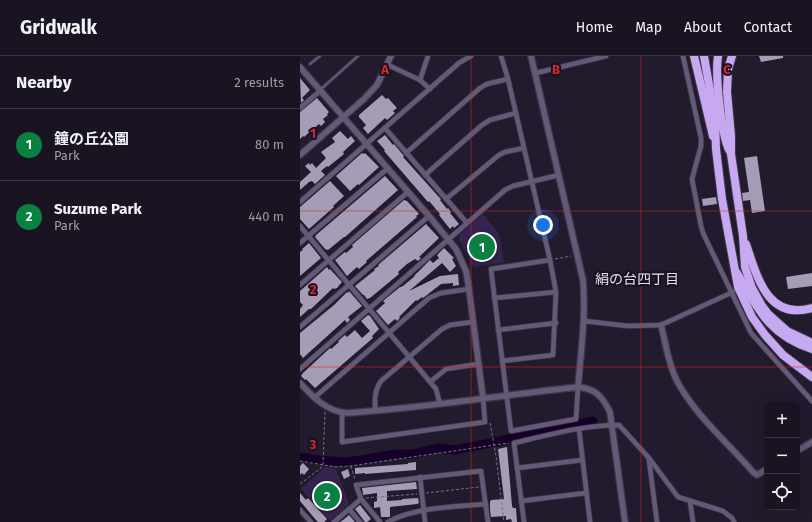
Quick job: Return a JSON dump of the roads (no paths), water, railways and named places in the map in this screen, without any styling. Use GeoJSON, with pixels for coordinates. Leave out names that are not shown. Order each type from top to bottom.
{"type":"FeatureCollection","features":[{"type":"Feature","properties":{"kind":"highway"},"geometry":{"type":"LineString","coordinates":[[694,56],[700,78],[708,121],[716,149]]}},
{"type":"Feature","properties":{"kind":"highway"},"geometry":{"type":"LineString","coordinates":[[704,56],[715,119],[716,149],[722,200],[738,287],[752,318],[759,327],[783,355],[812,377]]}},
{"type":"Feature","properties":{"kind":"highway"},"geometry":{"type":"LineString","coordinates":[[718,56],[718,79],[724,139],[731,154]]}},
{"type":"Feature","properties":{"kind":"highway"},"geometry":{"type":"LineString","coordinates":[[732,56],[726,78],[731,154],[743,236],[745,267],[752,288],[762,306],[781,326],[794,335],[812,343]]}},
{"type":"Feature","properties":{"kind":"highway"},"geometry":{"type":"LineString","coordinates":[[743,236],[757,279],[764,292],[778,305],[786,308],[804,310],[812,308]]}},
{"type":"Feature","properties":{"kind":"highway"},"geometry":{"type":"LineString","coordinates":[[733,265],[754,303],[766,320],[788,338],[812,349]]}},
{"type":"Feature","properties":{"kind":"street"},"geometry":{"type":"LineString","coordinates":[[300,155],[364,99],[377,85],[388,65],[391,56]]}},
{"type":"Feature","properties":{"kind":"street"},"geometry":{"type":"LineString","coordinates":[[420,80],[428,56]]}},
{"type":"Feature","properties":{"kind":"street"},"geometry":{"type":"LineString","coordinates":[[300,202],[459,63],[471,56]]}},
{"type":"Feature","properties":{"kind":"street"},"geometry":{"type":"LineString","coordinates":[[501,56],[516,113],[556,292],[556,323],[553,355],[502,361]]}},
{"type":"Feature","properties":{"kind":"street"},"geometry":{"type":"LineString","coordinates":[[531,56],[578,255],[583,280],[584,321],[576,419],[511,431],[491,269],[550,260]]}},
{"type":"Feature","properties":{"kind":"street"},"geometry":{"type":"LineString","coordinates":[[536,73],[606,56]]}},
{"type":"Feature","properties":{"kind":"street"},"geometry":{"type":"LineString","coordinates":[[683,56],[701,138],[701,146],[692,180],[701,226],[751,333],[811,398]]}},
{"type":"Feature","properties":{"kind":"street"},"geometry":{"type":"LineString","coordinates":[[388,65],[420,80],[430,89]]}},
{"type":"Feature","properties":{"kind":"street"},"geometry":{"type":"LineString","coordinates":[[300,67],[429,216],[449,240],[461,259],[466,271],[469,289],[485,422],[342,442],[342,413]]}},
{"type":"Feature","properties":{"kind":"street"},"geometry":{"type":"LineString","coordinates":[[406,152],[480,88],[487,84],[508,79]]}},
{"type":"Feature","properties":{"kind":"street"},"geometry":{"type":"LineString","coordinates":[[300,108],[320,91]]}},
{"type":"Feature","properties":{"kind":"street"},"geometry":{"type":"LineString","coordinates":[[425,175],[482,125],[490,120],[516,113]]}},
{"type":"Feature","properties":{"kind":"street"},"geometry":{"type":"LineString","coordinates":[[385,128],[467,223]]}},
{"type":"Feature","properties":{"kind":"street"},"geometry":{"type":"LineString","coordinates":[[446,199],[499,155],[524,148]]}},
{"type":"Feature","properties":{"kind":"street"},"geometry":{"type":"LineString","coordinates":[[300,243],[387,168]]}},
{"type":"Feature","properties":{"kind":"street"},"geometry":{"type":"LineString","coordinates":[[300,369],[505,190],[513,186],[560,176]]}},
{"type":"Feature","properties":{"kind":"street"},"geometry":{"type":"LineString","coordinates":[[300,286],[408,192]]}},
{"type":"Feature","properties":{"kind":"street"},"geometry":{"type":"LineString","coordinates":[[300,327],[429,216]]}},
{"type":"Feature","properties":{"kind":"street"},"geometry":{"type":"LineString","coordinates":[[300,226],[436,389],[440,404]]}},
{"type":"Feature","properties":{"kind":"street"},"geometry":{"type":"LineString","coordinates":[[314,398],[435,295],[469,289]]}},
{"type":"Feature","properties":{"kind":"street"},"geometry":{"type":"LineString","coordinates":[[494,298],[556,292]]}},
{"type":"Feature","properties":{"kind":"street"},"geometry":{"type":"LineString","coordinates":[[584,321],[628,326],[661,325],[733,292]]}},
{"type":"Feature","properties":{"kind":"street"},"geometry":{"type":"LineString","coordinates":[[375,411],[375,393],[381,382],[446,327],[473,322]]}},
{"type":"Feature","properties":{"kind":"street"},"geometry":{"type":"LineString","coordinates":[[498,330],[556,323]]}},
{"type":"Feature","properties":{"kind":"street"},"geometry":{"type":"LineString","coordinates":[[661,325],[671,366],[687,396],[701,414],[753,472],[757,475],[764,471]]}},
{"type":"Feature","properties":{"kind":"street"},"geometry":{"type":"LineString","coordinates":[[430,382],[446,369],[478,364]]}},
{"type":"Feature","properties":{"kind":"street"},"geometry":{"type":"LineString","coordinates":[[300,383],[314,398],[325,406],[342,413],[440,404],[578,387],[590,388],[605,402],[610,412],[613,425],[625,522]]}},
{"type":"Feature","properties":{"kind":"street"},"geometry":{"type":"LineString","coordinates":[[524,522],[514,443],[580,429],[619,425],[649,458],[678,497],[722,511],[732,518],[734,522]]}},
{"type":"Feature","properties":{"kind":"street"},"geometry":{"type":"LineString","coordinates":[[580,429],[582,460],[590,522]]}},
{"type":"Feature","properties":{"kind":"street"},"geometry":{"type":"LineString","coordinates":[[800,449],[812,442]]}},
{"type":"Feature","properties":{"kind":"street"},"geometry":{"type":"LineString","coordinates":[[649,458],[656,522]]}},
{"type":"Feature","properties":{"kind":"street"},"geometry":{"type":"LineString","coordinates":[[517,468],[582,460]]}},
{"type":"Feature","properties":{"kind":"street"},"geometry":{"type":"LineString","coordinates":[[380,522],[361,499],[356,485],[481,471],[488,522]]}},
{"type":"Feature","properties":{"kind":"street"},"geometry":{"type":"LineString","coordinates":[[420,477],[425,522]]}},
{"type":"Feature","properties":{"kind":"street"},"geometry":{"type":"LineString","coordinates":[[521,501],[586,493]]}},
{"type":"Feature","properties":{"kind":"street"},"geometry":{"type":"LineString","coordinates":[[334,522],[361,499]]}},
{"type":"Feature","properties":{"kind":"street"},"geometry":{"type":"LineString","coordinates":[[690,501],[693,522]]}},
{"type":"Feature","properties":{"kind":"street"},"geometry":{"type":"LineString","coordinates":[[388,522],[409,513],[486,504]]}},
{"type":"Feature","properties":{"kind":"street"},"geometry":{"type":"LineString","coordinates":[[349,509],[360,522]]}},
{"type":"Feature","properties":{"kind":"street"},"geometry":{"type":"LineString","coordinates":[[300,510],[310,522]]}},
{"type":"Feature","properties":{"kind":"lane"},"geometry":{"type":"LineString","coordinates":[[310,64],[320,56]]}},
{"type":"Feature","properties":{"kind":"lane"},"geometry":{"type":"LineString","coordinates":[[320,91],[358,56]]}},
{"type":"Feature","properties":{"kind":"waterway"},"geometry":{"type":"LineString","coordinates":[[300,457],[345,462],[396,454],[413,454],[438,448],[455,450],[500,441],[542,430],[593,421]]}},
{"type":"Feature","properties":{"kind":"place","name":"鐘の丘公園"},"geometry":{"type":"Point","coordinates":[482,247]}},
{"type":"Feature","properties":{"kind":"place","name":"Suzume Park"},"geometry":{"type":"Point","coordinates":[327,496]}},
{"type":"Feature","properties":{"kind":"district","name":"絹の台四丁目"},"geometry":{"type":"Point","coordinates":[637,279]}}]}
